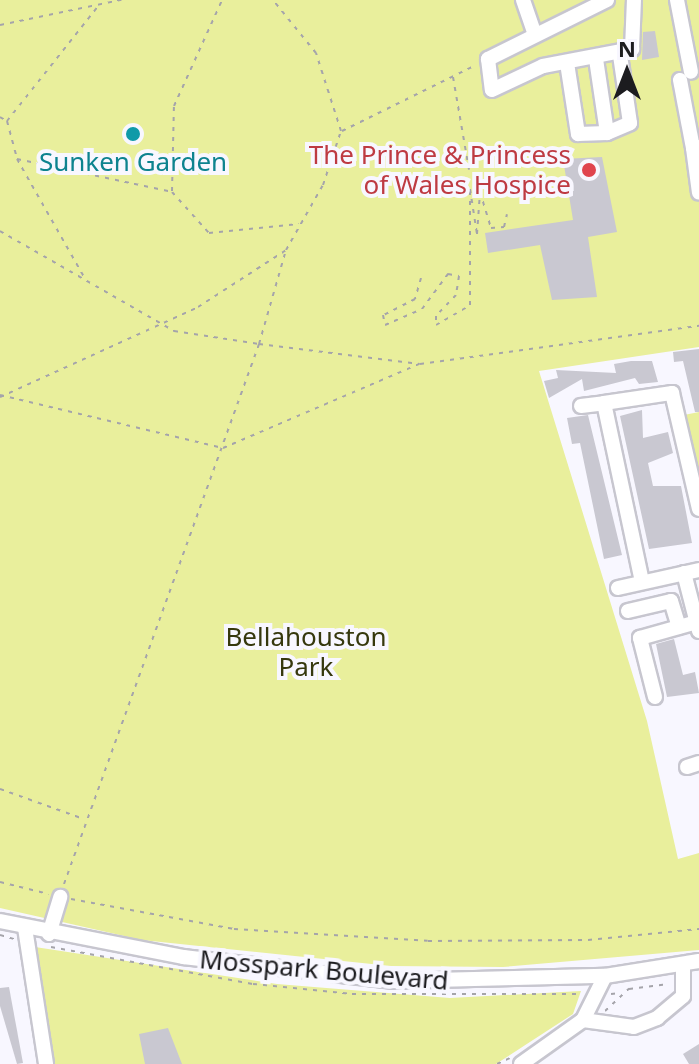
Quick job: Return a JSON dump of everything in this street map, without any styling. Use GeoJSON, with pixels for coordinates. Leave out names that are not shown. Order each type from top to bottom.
{"type":"FeatureCollection","features":[{"type":"Feature","properties":{"kind":"street"},"geometry":{"type":"LineString","coordinates":[[523,0],[535,35]]}},
{"type":"Feature","properties":{"kind":"street"},"geometry":{"type":"LineString","coordinates":[[607,0],[488,59],[492,90],[567,63],[620,55],[632,49],[634,0]]}},
{"type":"Feature","properties":{"kind":"street"},"geometry":{"type":"LineString","coordinates":[[677,0],[699,193]]}},
{"type":"Feature","properties":{"kind":"street"},"geometry":{"type":"LineString","coordinates":[[567,63],[578,134],[607,133],[630,123],[620,55]]}},
{"type":"Feature","properties":{"kind":"street"},"geometry":{"type":"LineString","coordinates":[[596,59],[607,133]]}},
{"type":"Feature","properties":{"kind":"street"},"geometry":{"type":"LineString","coordinates":[[581,406],[672,393],[699,509]]}},
{"type":"Feature","properties":{"kind":"street"},"geometry":{"type":"LineString","coordinates":[[604,403],[642,582]]}},
{"type":"Feature","properties":{"kind":"street"},"geometry":{"type":"LineString","coordinates":[[655,697],[640,638],[679,627],[698,626],[690,582],[699,570]]}},
{"type":"Feature","properties":{"kind":"street"},"geometry":{"type":"LineString","coordinates":[[618,588],[642,582],[690,582]]}},
{"type":"Feature","properties":{"kind":"street"},"geometry":{"type":"LineString","coordinates":[[628,611],[671,601],[679,627]]}},
{"type":"Feature","properties":{"kind":"street"},"geometry":{"type":"LineString","coordinates":[[49,934],[60,897]]}},
{"type":"Feature","properties":{"kind":"street","name":"Mosspark Boulevard"},"geometry":{"type":"LineString","coordinates":[[0,921],[49,934],[394,981],[605,976],[699,961]]}},
{"type":"Feature","properties":{"kind":"street"},"geometry":{"type":"LineString","coordinates":[[25,928],[46,1064]]}},
{"type":"Feature","properties":{"kind":"street"},"geometry":{"type":"LineString","coordinates":[[583,1020],[634,1027],[657,1018],[683,996],[683,964]]}},
{"type":"Feature","properties":{"kind":"street"},"geometry":{"type":"LineString","coordinates":[[521,1064],[583,1020],[605,976]]}},
{"type":"Feature","properties":{"kind":"path"},"geometry":{"type":"LineString","coordinates":[[0,25],[121,0]]}},
{"type":"Feature","properties":{"kind":"path"},"geometry":{"type":"LineString","coordinates":[[172,192],[174,106],[222,0]]}},
{"type":"Feature","properties":{"kind":"path"},"geometry":{"type":"LineString","coordinates":[[273,0],[316,53],[341,131]]}},
{"type":"Feature","properties":{"kind":"path"},"geometry":{"type":"LineString","coordinates":[[7,121],[99,5]]}},
{"type":"Feature","properties":{"kind":"path"},"geometry":{"type":"LineString","coordinates":[[60,897],[85,819],[223,448],[259,344],[286,250],[341,131],[488,59]]}},
{"type":"Feature","properties":{"kind":"path"},"geometry":{"type":"LineString","coordinates":[[453,76],[469,170]]}},
{"type":"Feature","properties":{"kind":"path"},"geometry":{"type":"LineString","coordinates":[[0,117],[7,121],[17,159],[84,278]]}},
{"type":"Feature","properties":{"kind":"path"},"geometry":{"type":"LineString","coordinates":[[17,159],[172,192],[209,233],[301,223]]}},
{"type":"Feature","properties":{"kind":"path"},"geometry":{"type":"LineString","coordinates":[[421,278],[415,299],[383,315],[385,325],[422,309],[448,274],[459,276],[456,295],[436,316],[436,325],[462,313],[475,296],[470,189],[477,234],[480,192],[491,228],[504,227],[507,214]]}},
{"type":"Feature","properties":{"kind":"path"},"geometry":{"type":"LineString","coordinates":[[0,231],[174,331],[259,344],[420,364],[699,326]]}},
{"type":"Feature","properties":{"kind":"path"},"geometry":{"type":"LineString","coordinates":[[0,396],[155,321],[198,307],[286,250]]}},
{"type":"Feature","properties":{"kind":"path"},"geometry":{"type":"LineString","coordinates":[[0,396],[223,448],[420,364]]}},
{"type":"Feature","properties":{"kind":"path"},"geometry":{"type":"LineString","coordinates":[[0,789],[85,819]]}},
{"type":"Feature","properties":{"kind":"path"},"geometry":{"type":"LineString","coordinates":[[0,882],[60,897],[234,929],[428,941],[588,940],[699,929]]}},
{"type":"Feature","properties":{"kind":"green space","name":"Bellahouston Park"},"geometry":{"type":"Polygon","coordinates":[[[0,0],[699,0],[699,347],[539,371],[647,721],[678,859],[699,853],[699,950],[503,967],[391,966],[142,940],[0,908],[0,0]]]}},
{"type":"Feature","properties":{"kind":"green space"},"geometry":{"type":"Polygon","coordinates":[[[699,412],[699,481],[684,415],[699,412]]]}},
{"type":"Feature","properties":{"kind":"green space"},"geometry":{"type":"Polygon","coordinates":[[[35,947],[277,984],[450,998],[581,991],[573,1014],[496,1064],[54,1064],[35,947]]]}},
{"type":"Feature","properties":{"kind":"building"},"geometry":{"type":"Polygon","coordinates":[[[655,31],[659,57],[642,60],[643,32],[655,31]]]}},
{"type":"Feature","properties":{"kind":"building","name":"The Prince & Princess of Wales Hospice"},"geometry":{"type":"Polygon","coordinates":[[[602,157],[617,232],[588,237],[597,297],[552,300],[540,245],[488,253],[485,233],[573,220],[563,159],[602,157]]]}},
{"type":"Feature","properties":{"kind":"building"},"geometry":{"type":"Polygon","coordinates":[[[699,349],[699,412],[695,412],[683,361],[674,362],[673,352],[699,349]]]}},
{"type":"Feature","properties":{"kind":"building"},"geometry":{"type":"Polygon","coordinates":[[[652,361],[658,382],[639,384],[635,378],[584,391],[582,379],[549,398],[544,381],[558,378],[556,370],[616,373],[614,364],[652,361]]]}},
{"type":"Feature","properties":{"kind":"building"},"geometry":{"type":"Polygon","coordinates":[[[642,410],[643,438],[668,432],[673,453],[648,463],[653,486],[681,486],[692,543],[649,549],[620,416],[642,410]]]}},
{"type":"Feature","properties":{"kind":"building"},"geometry":{"type":"Polygon","coordinates":[[[588,415],[622,555],[604,559],[580,443],[572,444],[567,418],[588,415]]]}},
{"type":"Feature","properties":{"kind":"building"},"geometry":{"type":"Polygon","coordinates":[[[674,639],[683,675],[695,672],[699,693],[667,697],[656,644],[674,639]]]}},
{"type":"Feature","properties":{"kind":"building"},"geometry":{"type":"Polygon","coordinates":[[[9,987],[23,1063],[17,1064],[0,1006],[0,988],[9,987]]]}},
{"type":"Feature","properties":{"kind":"building"},"geometry":{"type":"Polygon","coordinates":[[[168,1028],[182,1064],[145,1064],[139,1034],[168,1028]]]}},
{"type":"Feature","properties":{"kind":"building"},"geometry":{"type":"Polygon","coordinates":[[[699,1044],[699,1064],[689,1064],[683,1054],[699,1044]]]}},
{"type":"Feature","properties":{"kind":"place","name":"Sunken Garden"},"geometry":{"type":"Point","coordinates":[133,134]}},
{"type":"Feature","properties":{"kind":"place","name":"The Prince & Princess of Wales Hospice"},"geometry":{"type":"Point","coordinates":[589,170]}}]}
